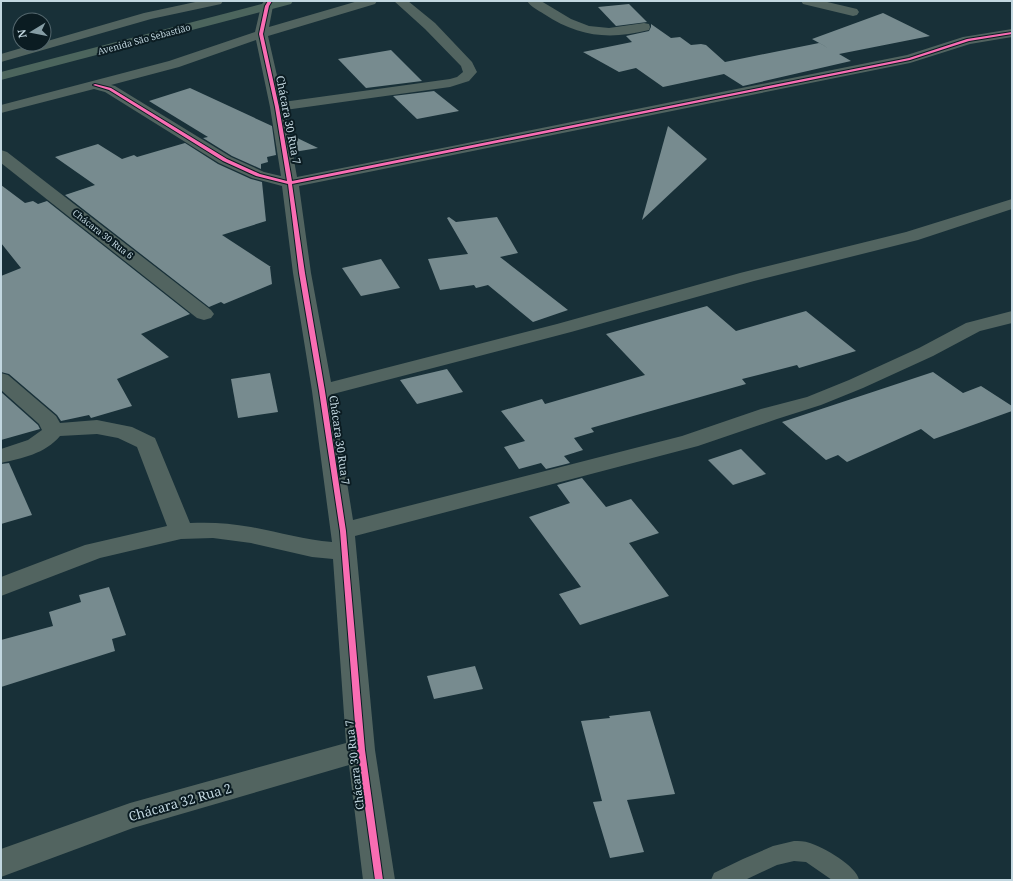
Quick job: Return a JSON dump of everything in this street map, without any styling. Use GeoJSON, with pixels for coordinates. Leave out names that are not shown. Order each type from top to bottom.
{"type":"FeatureCollection","features":[{"type":"Feature","properties":{"kind":"main road","name":"Avenida São Sebastião"},"geometry":{"type":"LineString","coordinates":[[1,76],[122,45],[274,3]]}},
{"type":"Feature","properties":{"kind":"street"},"geometry":{"type":"LineString","coordinates":[[1,58],[148,16],[217,1]]}},
{"type":"Feature","properties":{"kind":"street"},"geometry":{"type":"LineString","coordinates":[[1,109],[174,64],[261,34],[371,1]]}},
{"type":"Feature","properties":{"kind":"street"},"geometry":{"type":"LineString","coordinates":[[277,107],[450,83],[461,81],[467,77],[470,72],[467,65],[430,26],[400,1]]}},
{"type":"Feature","properties":{"kind":"street"},"geometry":{"type":"LineString","coordinates":[[533,1],[562,20],[588,30],[605,32],[644,27]]}},
{"type":"Feature","properties":{"kind":"street"},"geometry":{"type":"LineString","coordinates":[[807,1],[853,12]]}},
{"type":"Feature","properties":{"kind":"street","name":"Chácara 30 Rua 7"},"geometry":{"type":"LineString","coordinates":[[274,3],[261,34],[277,107],[290,183],[302,273],[322,390],[344,542],[361,750],[379,880]]}},
{"type":"Feature","properties":{"kind":"street"},"geometry":{"type":"LineString","coordinates":[[199,5],[222,18]]}},
{"type":"Feature","properties":{"kind":"street"},"geometry":{"type":"LineString","coordinates":[[102,29],[122,45]]}},
{"type":"Feature","properties":{"kind":"street"},"geometry":{"type":"LineString","coordinates":[[95,85],[110,88],[225,160],[258,175],[290,183],[910,59],[968,40],[1012,33]]}},
{"type":"Feature","properties":{"kind":"street","name":"Chácara 30 Rua 6"},"geometry":{"type":"LineString","coordinates":[[1,154],[204,314]]}},
{"type":"Feature","properties":{"kind":"street"},"geometry":{"type":"LineString","coordinates":[[322,390],[564,328],[747,277],[912,236],[1012,204]]}},
{"type":"Feature","properties":{"kind":"street"},"geometry":{"type":"LineString","coordinates":[[1,587],[94,550],[181,531],[213,530],[251,535],[312,549],[344,542],[690,441],[835,392],[919,355],[974,327],[1012,317]]}},
{"type":"Feature","properties":{"kind":"street"},"geometry":{"type":"LineString","coordinates":[[1,380],[48,421],[53,430]]}},
{"type":"Feature","properties":{"kind":"street"},"geometry":{"type":"LineString","coordinates":[[53,430],[97,427],[124,432],[147,443],[181,531]]}},
{"type":"Feature","properties":{"kind":"street"},"geometry":{"type":"LineString","coordinates":[[1,456],[39,445],[48,438],[53,430]]}},
{"type":"Feature","properties":{"kind":"street","name":"Chácara 32 Rua 2"},"geometry":{"type":"LineString","coordinates":[[1,863],[130,816],[361,750]]}},
{"type":"Feature","properties":{"kind":"lane"},"geometry":{"type":"LineString","coordinates":[[722,880],[776,854],[804,851],[822,859],[848,879]]}},
{"type":"Feature","properties":{"kind":"building"},"geometry":{"type":"Polygon","coordinates":[[[629,4],[647,22],[616,26],[598,7],[629,4]]]}},
{"type":"Feature","properties":{"kind":"building"},"geometry":{"type":"Polygon","coordinates":[[[883,13],[930,36],[839,54],[851,61],[743,86],[724,74],[663,87],[636,68],[619,72],[583,52],[632,42],[626,36],[649,31],[651,24],[671,38],[680,37],[691,45],[706,45],[725,62],[819,43],[830,49],[812,39],[883,13]]]}},
{"type":"Feature","properties":{"kind":"building"},"geometry":{"type":"Polygon","coordinates":[[[391,50],[422,81],[366,88],[338,59],[391,50]]]}},
{"type":"Feature","properties":{"kind":"building"},"geometry":{"type":"Polygon","coordinates":[[[190,88],[272,126],[276,155],[267,157],[268,162],[261,164],[261,169],[232,156],[203,138],[208,137],[149,101],[190,88]]]}},
{"type":"Feature","properties":{"kind":"building"},"geometry":{"type":"Polygon","coordinates":[[[434,91],[459,111],[417,119],[393,96],[434,91]]]}},
{"type":"Feature","properties":{"kind":"building"},"geometry":{"type":"Polygon","coordinates":[[[668,126],[707,159],[642,220],[668,126]]]}},
{"type":"Feature","properties":{"kind":"building"},"geometry":{"type":"Polygon","coordinates":[[[291,135],[318,148],[294,152],[291,135]]]}},
{"type":"Feature","properties":{"kind":"building"},"geometry":{"type":"Polygon","coordinates":[[[185,143],[218,164],[251,179],[262,182],[266,221],[222,235],[271,267],[272,284],[224,304],[221,302],[209,307],[65,195],[95,185],[55,157],[98,144],[122,159],[134,155],[137,157],[185,143]]]}},
{"type":"Feature","properties":{"kind":"building"},"geometry":{"type":"Polygon","coordinates":[[[1,185],[25,203],[33,201],[38,204],[47,201],[190,314],[141,334],[169,357],[117,379],[132,406],[91,418],[89,415],[61,421],[57,415],[9,374],[1,372],[1,276],[21,268],[1,243],[1,185]]]}},
{"type":"Feature","properties":{"kind":"building"},"geometry":{"type":"Polygon","coordinates":[[[449,217],[456,222],[497,217],[518,253],[500,257],[568,310],[533,322],[488,285],[476,288],[474,285],[440,290],[428,259],[468,254],[447,218],[449,217]]]}},
{"type":"Feature","properties":{"kind":"building"},"geometry":{"type":"Polygon","coordinates":[[[381,259],[400,288],[361,296],[342,268],[381,259]]]}},
{"type":"Feature","properties":{"kind":"building"},"geometry":{"type":"Polygon","coordinates":[[[707,306],[736,331],[806,311],[856,351],[799,368],[797,365],[742,379],[746,384],[591,428],[594,432],[574,438],[583,450],[564,456],[570,463],[546,469],[541,463],[519,469],[504,447],[525,441],[501,411],[542,399],[545,404],[645,375],[606,334],[707,306]]]}},
{"type":"Feature","properties":{"kind":"building"},"geometry":{"type":"Polygon","coordinates":[[[447,369],[463,392],[417,404],[400,380],[447,369]]]}},
{"type":"Feature","properties":{"kind":"building"},"geometry":{"type":"Polygon","coordinates":[[[933,372],[963,393],[981,386],[1012,406],[1012,411],[934,439],[921,429],[847,462],[838,455],[826,460],[782,422],[933,372]]]}},
{"type":"Feature","properties":{"kind":"building"},"geometry":{"type":"Polygon","coordinates":[[[270,373],[278,412],[238,418],[231,379],[270,373]]]}},
{"type":"Feature","properties":{"kind":"building"},"geometry":{"type":"Polygon","coordinates":[[[1,392],[38,425],[40,429],[1,440],[1,392]]]}},
{"type":"Feature","properties":{"kind":"building"},"geometry":{"type":"Polygon","coordinates":[[[741,449],[766,474],[733,485],[708,460],[741,449]]]}},
{"type":"Feature","properties":{"kind":"building"},"geometry":{"type":"Polygon","coordinates":[[[9,463],[32,515],[1,524],[1,464],[9,463]]]}},
{"type":"Feature","properties":{"kind":"building"},"geometry":{"type":"Polygon","coordinates":[[[582,478],[606,507],[631,499],[659,533],[629,543],[669,596],[580,625],[559,594],[581,587],[529,517],[570,503],[557,485],[582,478]]]}},
{"type":"Feature","properties":{"kind":"building"},"geometry":{"type":"Polygon","coordinates":[[[109,587],[126,635],[112,639],[115,651],[1,687],[1,640],[53,626],[49,612],[81,602],[79,595],[109,587]]]}},
{"type":"Feature","properties":{"kind":"building"},"geometry":{"type":"Polygon","coordinates":[[[475,666],[483,689],[434,699],[427,676],[475,666]]]}},
{"type":"Feature","properties":{"kind":"building"},"geometry":{"type":"Polygon","coordinates":[[[650,711],[675,794],[627,800],[644,852],[610,858],[593,802],[602,801],[581,721],[650,711]]]}},
{"type":"Feature","properties":{"kind":"cycle path"},"geometry":{"type":"LineString","coordinates":[[270,1],[267,6],[261,34],[277,107],[290,183],[302,273],[322,391],[343,531],[361,750],[379,880]]}},
{"type":"Feature","properties":{"kind":"cycle path"},"geometry":{"type":"LineString","coordinates":[[95,85],[110,89],[225,160],[258,175],[290,183],[910,59],[968,40],[1012,33]]}}]}
